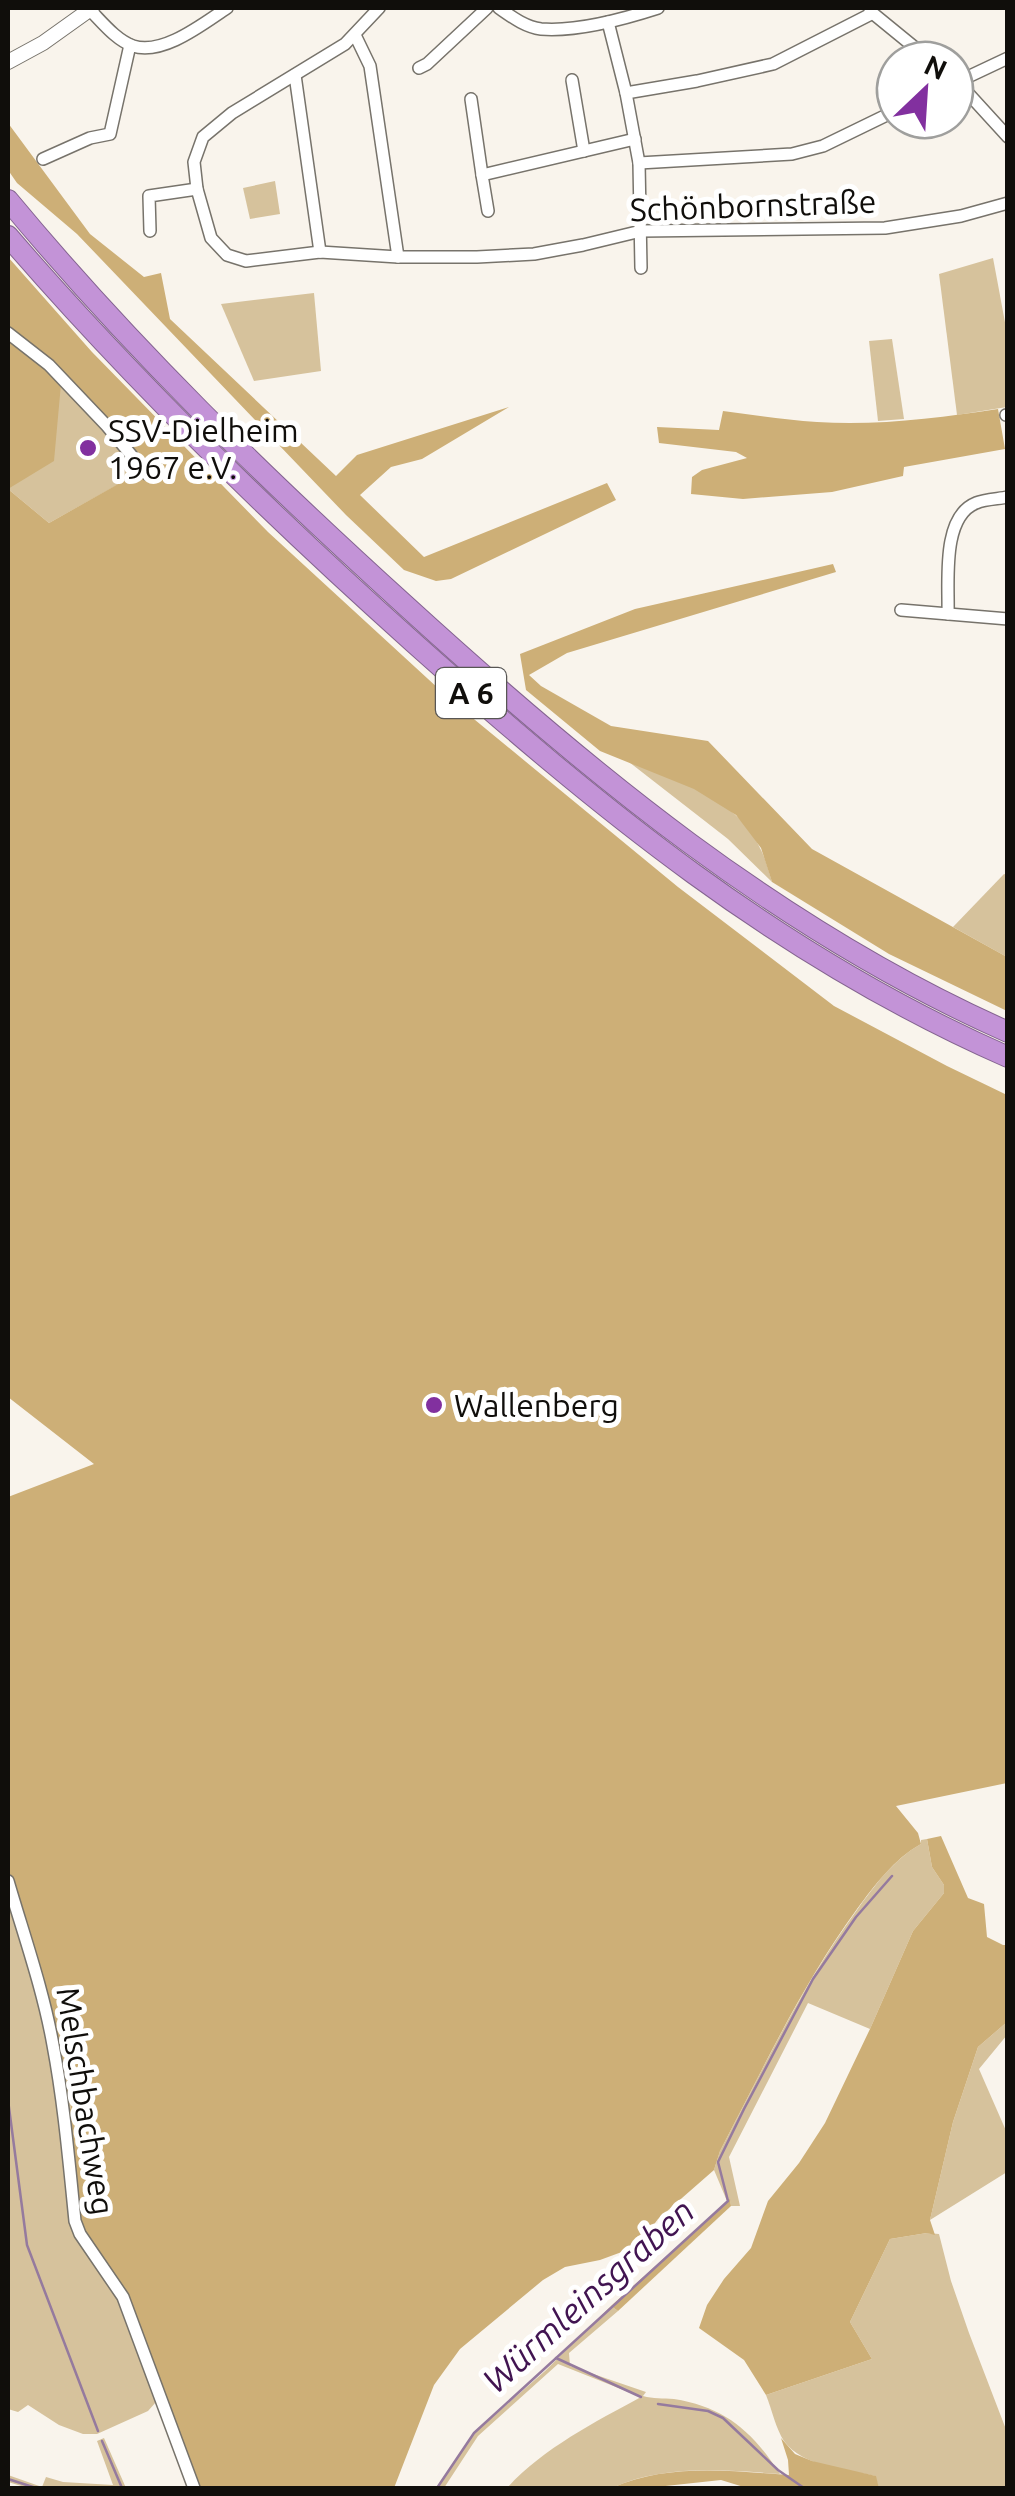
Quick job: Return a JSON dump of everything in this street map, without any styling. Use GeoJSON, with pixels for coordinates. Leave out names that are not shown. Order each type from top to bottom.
{"type":"FeatureCollection","features":[{"type":"Feature","properties":{"kind":"highway","name":"A 6"},"geometry":{"type":"LineString","coordinates":[[8,200],[105,312],[268,477],[344,550],[553,735],[668,829],[768,901],[888,974],[1008,1032]]}},
{"type":"Feature","properties":{"kind":"highway","name":"A 6"},"geometry":{"type":"LineString","coordinates":[[8,236],[90,329],[253,494],[404,634],[579,786],[740,908],[834,968],[918,1015],[1008,1057]]}},
{"type":"Feature","properties":{"kind":"street"},"geometry":{"type":"LineString","coordinates":[[8,62],[91,9],[130,45],[139,47],[180,38],[227,8]]}},
{"type":"Feature","properties":{"kind":"street"},"geometry":{"type":"LineString","coordinates":[[150,230],[149,196],[197,189],[194,162],[203,138],[232,113],[355,36],[379,8]]}},
{"type":"Feature","properties":{"kind":"street"},"geometry":{"type":"LineString","coordinates":[[419,68],[428,64],[486,8]]}},
{"type":"Feature","properties":{"kind":"street"},"geometry":{"type":"LineString","coordinates":[[499,8],[516,21],[540,29],[608,22],[658,8]]}},
{"type":"Feature","properties":{"kind":"street"},"geometry":{"type":"LineString","coordinates":[[626,93],[697,82],[772,64],[869,11],[905,40]]}},
{"type":"Feature","properties":{"kind":"street"},"geometry":{"type":"LineString","coordinates":[[608,22],[640,163],[641,268]]}},
{"type":"Feature","properties":{"kind":"street"},"geometry":{"type":"LineString","coordinates":[[355,36],[370,66],[398,257]]}},
{"type":"Feature","properties":{"kind":"street"},"geometry":{"type":"LineString","coordinates":[[42,159],[90,138],[110,134],[130,45]]}},
{"type":"Feature","properties":{"kind":"street"},"geometry":{"type":"LineString","coordinates":[[975,73],[1008,58]]}},
{"type":"Feature","properties":{"kind":"street"},"geometry":{"type":"LineString","coordinates":[[295,75],[320,252]]}},
{"type":"Feature","properties":{"kind":"street"},"geometry":{"type":"LineString","coordinates":[[572,80],[584,151]]}},
{"type":"Feature","properties":{"kind":"street"},"geometry":{"type":"LineString","coordinates":[[471,98],[488,211]]}},
{"type":"Feature","properties":{"kind":"street"},"geometry":{"type":"LineString","coordinates":[[975,102],[1008,137]]}},
{"type":"Feature","properties":{"kind":"street"},"geometry":{"type":"LineString","coordinates":[[640,163],[792,154],[822,146],[875,121]]}},
{"type":"Feature","properties":{"kind":"street"},"geometry":{"type":"LineString","coordinates":[[482,175],[635,139]]}},
{"type":"Feature","properties":{"kind":"street","name":"Schönbornstraße"},"geometry":{"type":"LineString","coordinates":[[197,189],[211,238],[226,254],[246,261],[320,252],[398,257],[534,254],[641,231],[885,228],[1008,204]]}},
{"type":"Feature","properties":{"kind":"street"},"geometry":{"type":"LineString","coordinates":[[8,333],[50,365],[147,474]]}},
{"type":"Feature","properties":{"kind":"street"},"geometry":{"type":"LineString","coordinates":[[948,614],[951,534],[962,512],[976,502],[1008,497]]}},
{"type":"Feature","properties":{"kind":"street"},"geometry":{"type":"LineString","coordinates":[[901,610],[1008,619]]}},
{"type":"Feature","properties":{"kind":"street","name":"Melschbachweg"},"geometry":{"type":"LineString","coordinates":[[8,1881],[40,1983],[53,2044],[74,2220],[123,2297],[194,2488]]}},
{"type":"Feature","properties":{"kind":"shaded area"},"geometry":{"type":"Polygon","coordinates":[[[8,123],[90,234],[144,277],[161,273],[170,319],[336,476],[357,455],[509,407],[422,459],[391,467],[360,495],[424,557],[607,483],[616,500],[451,579],[436,581],[404,570],[346,515],[77,234],[17,183],[8,170],[8,123]]]}},
{"type":"Feature","properties":{"kind":"shaded area"},"geometry":{"type":"Polygon","coordinates":[[[275,181],[280,214],[250,219],[243,188],[275,181]]]}},
{"type":"Feature","properties":{"kind":"shaded area"},"geometry":{"type":"Polygon","coordinates":[[[8,257],[92,352],[268,532],[452,701],[678,887],[834,1006],[1007,1095],[1007,1783],[896,1806],[918,1833],[921,1844],[878,1882],[818,1967],[720,2151],[714,2170],[658,2219],[638,2246],[565,2267],[543,2280],[460,2349],[434,2385],[394,2488],[194,2488],[114,2292],[78,2236],[64,2134],[73,2097],[8,1895],[8,1497],[94,1464],[8,1397],[8,257]],[[61,384],[54,461],[8,489],[49,523],[143,470],[61,384]]]}},
{"type":"Feature","properties":{"kind":"shaded area"},"geometry":{"type":"Polygon","coordinates":[[[993,258],[1007,333],[1007,407],[957,415],[939,274],[993,258]]]}},
{"type":"Feature","properties":{"kind":"shaded area"},"geometry":{"type":"Polygon","coordinates":[[[314,293],[321,371],[254,381],[221,304],[314,293]]]}},
{"type":"Feature","properties":{"kind":"shaded area"},"geometry":{"type":"Polygon","coordinates":[[[892,339],[904,419],[878,421],[869,341],[892,339]]]}},
{"type":"Feature","properties":{"kind":"shaded area","name":"SSV-Dielheim 1967 e.V."},"geometry":{"type":"Polygon","coordinates":[[[61,382],[144,470],[49,523],[8,489],[61,382]]]}},
{"type":"Feature","properties":{"kind":"shaded area"},"geometry":{"type":"Polygon","coordinates":[[[998,409],[1005,449],[904,467],[903,476],[832,492],[743,499],[691,494],[692,477],[702,470],[747,458],[736,452],[659,443],[657,427],[719,430],[723,411],[862,423],[998,409]]]}},
{"type":"Feature","properties":{"kind":"shaded area"},"geometry":{"type":"Polygon","coordinates":[[[833,564],[836,572],[567,653],[529,675],[541,686],[611,726],[708,741],[812,849],[1007,957],[1007,1011],[889,954],[772,882],[761,848],[736,815],[694,789],[600,751],[526,690],[520,654],[635,609],[833,564]]]}},
{"type":"Feature","properties":{"kind":"shaded area"},"geometry":{"type":"Polygon","coordinates":[[[629,762],[706,794],[739,818],[762,852],[772,882],[728,839],[629,762]]]}},
{"type":"Feature","properties":{"kind":"shaded area"},"geometry":{"type":"Polygon","coordinates":[[[1004,874],[1008,875],[1007,957],[953,927],[1004,874]]]}},
{"type":"Feature","properties":{"kind":"shaded area"},"geometry":{"type":"Polygon","coordinates":[[[941,1836],[968,1898],[984,1904],[987,1937],[1007,1945],[1007,2022],[978,2047],[953,2122],[930,2220],[935,2235],[890,2239],[850,2322],[872,2359],[766,2395],[744,2360],[699,2328],[707,2305],[751,2248],[768,2201],[825,2123],[913,1931],[944,1893],[944,1885],[932,1867],[927,1839],[941,1836]]]}},
{"type":"Feature","properties":{"kind":"shaded area"},"geometry":{"type":"Polygon","coordinates":[[[927,1839],[932,1867],[944,1885],[944,1893],[913,1931],[870,2029],[808,2003],[729,2157],[740,2206],[731,2206],[714,2170],[720,2151],[784,2028],[818,1968],[871,1891],[894,1865],[927,1839]]]}},
{"type":"Feature","properties":{"kind":"shaded area"},"geometry":{"type":"Polygon","coordinates":[[[8,1895],[73,2097],[64,2134],[114,2292],[156,2402],[148,2411],[97,2434],[83,2434],[59,2425],[28,2405],[18,2412],[8,2409],[8,1895]]]}},
{"type":"Feature","properties":{"kind":"shaded area"},"geometry":{"type":"Polygon","coordinates":[[[1007,2022],[1007,2035],[979,2069],[1007,2133],[1007,2172],[930,2220],[953,2122],[978,2047],[1007,2022]]]}},
{"type":"Feature","properties":{"kind":"shaded area"},"geometry":{"type":"Polygon","coordinates":[[[730,2199],[731,2206],[618,2311],[611,2306],[730,2199]]]}},
{"type":"Feature","properties":{"kind":"shaded area"},"geometry":{"type":"Polygon","coordinates":[[[939,2234],[951,2281],[1007,2432],[1007,2488],[879,2488],[875,2476],[826,2466],[792,2450],[781,2436],[766,2395],[872,2359],[850,2322],[890,2239],[939,2234]]]}},
{"type":"Feature","properties":{"kind":"shaded area"},"geometry":{"type":"Polygon","coordinates":[[[611,2306],[618,2311],[569,2353],[570,2366],[646,2392],[643,2396],[692,2403],[723,2415],[748,2434],[780,2474],[695,2470],[652,2475],[612,2488],[507,2488],[553,2449],[641,2397],[558,2364],[478,2436],[444,2488],[436,2488],[473,2434],[611,2306]]]}},
{"type":"Feature","properties":{"kind":"shaded area"},"geometry":{"type":"Polygon","coordinates":[[[104,2438],[126,2488],[28,2488],[8,2482],[8,2475],[42,2487],[46,2477],[113,2485],[97,2441],[104,2438]]]}},
{"type":"Feature","properties":{"kind":"shaded area"},"geometry":{"type":"Polygon","coordinates":[[[781,2438],[795,2454],[812,2461],[876,2476],[879,2488],[747,2488],[721,2480],[612,2488],[677,2472],[789,2475],[781,2438]]]}},
{"type":"Feature","properties":{"kind":"waterway","name":"Würmleinsgraben"},"geometry":{"type":"LineString","coordinates":[[437,2488],[474,2433],[728,2201],[718,2162],[744,2109],[813,1979],[856,1917],[892,1876]]}},
{"type":"Feature","properties":{"kind":"waterway"},"geometry":{"type":"LineString","coordinates":[[8,2100],[27,2245],[98,2431]]}},
{"type":"Feature","properties":{"kind":"waterway"},"geometry":{"type":"LineString","coordinates":[[556,2358],[641,2397]]}},
{"type":"Feature","properties":{"kind":"waterway"},"geometry":{"type":"LineString","coordinates":[[658,2404],[708,2411],[723,2418],[778,2470],[804,2488]]}},
{"type":"Feature","properties":{"kind":"waterway"},"geometry":{"type":"LineString","coordinates":[[102,2441],[122,2488]]}},
{"type":"Feature","properties":{"kind":"waterway"},"geometry":{"type":"LineString","coordinates":[[8,2479],[36,2488]]}},
{"type":"Feature","properties":{"kind":"place","name":"SSV-Dielheim 1967 e.V."},"geometry":{"type":"Point","coordinates":[88,448]}},
{"type":"Feature","properties":{"kind":"place","name":"Wallenberg"},"geometry":{"type":"Point","coordinates":[434,1405]}}]}
